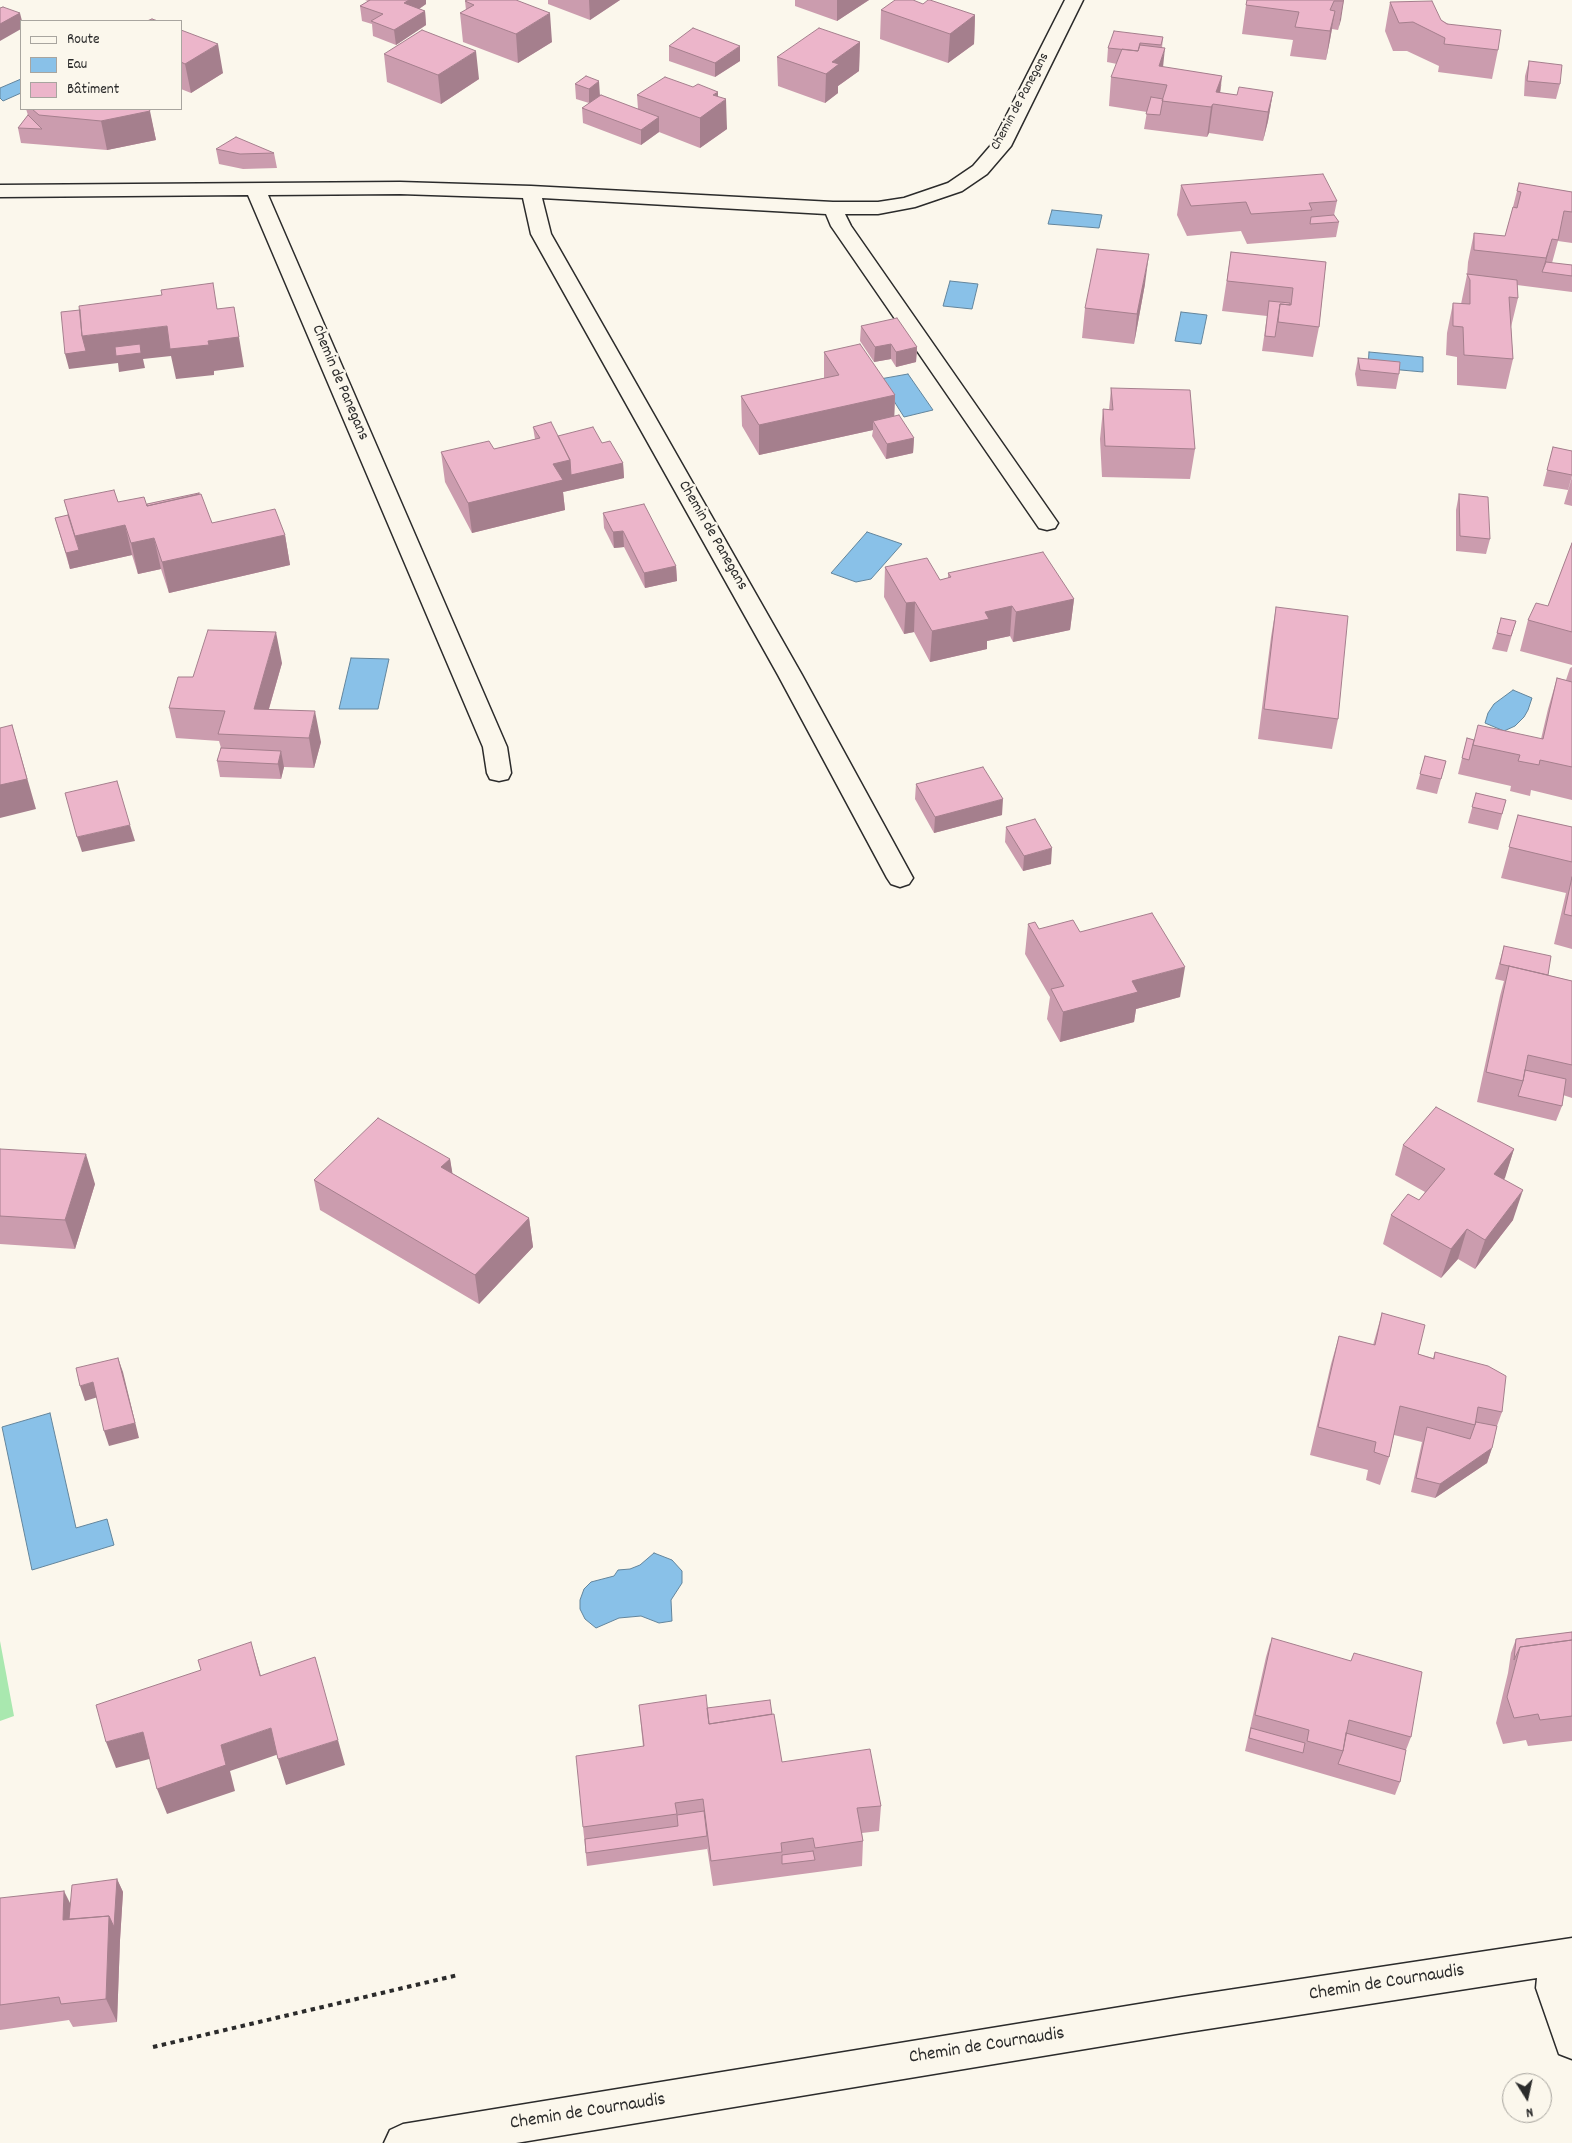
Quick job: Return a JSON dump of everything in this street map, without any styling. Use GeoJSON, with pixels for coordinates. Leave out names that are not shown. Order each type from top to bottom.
{"type":"FeatureCollection","features":[{"type":"Feature","properties":{"kind":"street","name":"Chemin de Panegans"},"geometry":{"type":"LineString","coordinates":[[0,191],[400,188],[531,192],[833,208],[878,208],[908,203],[955,186],[980,170],[1001,146],[1074,0]]}},
{"type":"Feature","properties":{"kind":"street","name":"Chemin de Panegans"},"geometry":{"type":"LineString","coordinates":[[255,188],[495,747],[499,773]]}},
{"type":"Feature","properties":{"kind":"street","name":"Chemin de Panegans"},"geometry":{"type":"LineString","coordinates":[[531,192],[541,234],[785,666],[900,878]]}},
{"type":"Feature","properties":{"kind":"street"},"geometry":{"type":"LineString","coordinates":[[833,208],[841,226],[1047,523]]}},
{"type":"Feature","properties":{"kind":"street"},"geometry":{"type":"LineString","coordinates":[[1564,1956],[1554,1988],[1572,2041]]}},
{"type":"Feature","properties":{"kind":"street","name":"Chemin de Cournaudis"},"geometry":{"type":"LineString","coordinates":[[403,2143],[1182,2015],[1564,1956]]}},
{"type":"Feature","properties":{"kind":"path"},"geometry":{"type":"LineString","coordinates":[[153,2047],[458,1975]]}},
{"type":"Feature","properties":{"kind":"green space"},"geometry":{"type":"Polygon","coordinates":[[[0,1641],[14,1716],[0,1721],[0,1641]]]}},
{"type":"Feature","properties":{"kind":"water"},"geometry":{"type":"Polygon","coordinates":[[[20,79],[20,93],[3,101],[0,98],[0,88],[20,79]]]}},
{"type":"Feature","properties":{"kind":"water"},"geometry":{"type":"Polygon","coordinates":[[[1052,210],[1102,215],[1099,228],[1048,224],[1052,210]]]}},
{"type":"Feature","properties":{"kind":"water"},"geometry":{"type":"Polygon","coordinates":[[[950,281],[978,284],[972,309],[943,306],[950,281]]]}},
{"type":"Feature","properties":{"kind":"water"},"geometry":{"type":"Polygon","coordinates":[[[1181,312],[1207,315],[1201,344],[1175,341],[1181,312]]]}},
{"type":"Feature","properties":{"kind":"water"},"geometry":{"type":"Polygon","coordinates":[[[1369,352],[1423,357],[1423,372],[1368,367],[1369,352]]]}},
{"type":"Feature","properties":{"kind":"water"},"geometry":{"type":"Polygon","coordinates":[[[908,374],[933,410],[904,417],[880,379],[908,374]]]}},
{"type":"Feature","properties":{"kind":"water"},"geometry":{"type":"Polygon","coordinates":[[[867,532],[902,544],[871,579],[856,582],[831,573],[867,532]]]}},
{"type":"Feature","properties":{"kind":"water"},"geometry":{"type":"Polygon","coordinates":[[[351,658],[389,659],[378,709],[339,709],[351,658]]]}},
{"type":"Feature","properties":{"kind":"water"},"geometry":{"type":"Polygon","coordinates":[[[1513,690],[1532,698],[1524,717],[1515,726],[1504,731],[1485,723],[1488,713],[1494,704],[1513,690]]]}},
{"type":"Feature","properties":{"kind":"water"},"geometry":{"type":"Polygon","coordinates":[[[50,1413],[76,1528],[107,1519],[114,1545],[32,1570],[2,1427],[50,1413]]]}},
{"type":"Feature","properties":{"kind":"water"},"geometry":{"type":"Polygon","coordinates":[[[654,1553],[672,1560],[682,1571],[682,1583],[671,1600],[672,1621],[659,1623],[641,1616],[619,1618],[596,1628],[585,1619],[580,1609],[580,1600],[584,1589],[591,1582],[614,1576],[618,1570],[630,1569],[640,1565],[654,1553]]]}},
{"type":"Feature","properties":{"kind":"building"},"geometry":{"type":"Polygon","coordinates":[[[370,0],[409,0],[404,3],[425,11],[394,30],[371,21],[383,14],[360,6],[370,0]]]}},
{"type":"Feature","properties":{"kind":"building"},"geometry":{"type":"Polygon","coordinates":[[[516,0],[550,13],[516,34],[460,13],[474,5],[465,1],[516,0]]]}},
{"type":"Feature","properties":{"kind":"building"},"geometry":{"type":"Polygon","coordinates":[[[895,0],[913,0],[923,4],[930,0],[975,15],[950,34],[881,10],[895,0]]]}},
{"type":"Feature","properties":{"kind":"building"},"geometry":{"type":"Polygon","coordinates":[[[1247,0],[1344,0],[1334,1],[1330,10],[1335,11],[1330,31],[1295,27],[1299,12],[1246,5],[1247,0]]]}},
{"type":"Feature","properties":{"kind":"building"},"geometry":{"type":"Polygon","coordinates":[[[1432,1],[1441,20],[1447,24],[1501,30],[1498,50],[1444,44],[1445,38],[1413,22],[1399,23],[1390,2],[1432,1]]]}},
{"type":"Feature","properties":{"kind":"building"},"geometry":{"type":"Polygon","coordinates":[[[3,7],[20,13],[0,24],[0,8],[3,7]]]}},
{"type":"Feature","properties":{"kind":"building"},"geometry":{"type":"Polygon","coordinates":[[[693,28],[740,46],[715,63],[669,46],[693,28]]]}},
{"type":"Feature","properties":{"kind":"building"},"geometry":{"type":"Polygon","coordinates":[[[819,28],[860,42],[832,62],[839,64],[826,74],[777,57],[819,28]]]}},
{"type":"Feature","properties":{"kind":"building"},"geometry":{"type":"Polygon","coordinates":[[[182,30],[218,44],[185,64],[182,62],[182,30]]]}},
{"type":"Feature","properties":{"kind":"building"},"geometry":{"type":"Polygon","coordinates":[[[422,30],[476,51],[438,75],[384,54],[422,30]]]}},
{"type":"Feature","properties":{"kind":"building"},"geometry":{"type":"Polygon","coordinates":[[[1114,31],[1163,37],[1161,45],[1140,43],[1138,51],[1108,48],[1114,31]]]}},
{"type":"Feature","properties":{"kind":"building"},"geometry":{"type":"Polygon","coordinates":[[[1140,45],[1165,48],[1159,66],[1222,76],[1216,92],[1237,95],[1239,87],[1273,92],[1268,112],[1213,104],[1211,107],[1162,101],[1167,85],[1111,77],[1122,49],[1138,51],[1140,45]]]}},
{"type":"Feature","properties":{"kind":"building"},"geometry":{"type":"Polygon","coordinates":[[[1529,61],[1562,65],[1560,84],[1527,81],[1529,61]]]}},
{"type":"Feature","properties":{"kind":"building"},"geometry":{"type":"Polygon","coordinates":[[[586,76],[599,81],[589,89],[575,84],[586,76]]]}},
{"type":"Feature","properties":{"kind":"building"},"geometry":{"type":"Polygon","coordinates":[[[665,77],[693,87],[698,84],[718,92],[713,95],[726,99],[700,118],[637,95],[665,77]]]}},
{"type":"Feature","properties":{"kind":"building"},"geometry":{"type":"Polygon","coordinates":[[[601,95],[659,117],[641,130],[582,108],[601,95]]]}},
{"type":"Feature","properties":{"kind":"building"},"geometry":{"type":"Polygon","coordinates":[[[1151,97],[1163,99],[1160,115],[1146,114],[1151,97]]]}},
{"type":"Feature","properties":{"kind":"building"},"geometry":{"type":"Polygon","coordinates":[[[33,110],[150,111],[101,121],[39,115],[33,110]]]}},
{"type":"Feature","properties":{"kind":"building"},"geometry":{"type":"Polygon","coordinates":[[[28,115],[42,129],[18,128],[28,115]]]}},
{"type":"Feature","properties":{"kind":"building"},"geometry":{"type":"Polygon","coordinates":[[[236,137],[274,153],[240,154],[216,149],[236,137]]]}},
{"type":"Feature","properties":{"kind":"building"},"geometry":{"type":"Polygon","coordinates":[[[1323,174],[1337,201],[1309,203],[1312,210],[1251,214],[1246,202],[1191,206],[1181,185],[1323,174]]]}},
{"type":"Feature","properties":{"kind":"building"},"geometry":{"type":"Polygon","coordinates":[[[1519,183],[1572,192],[1572,212],[1564,211],[1558,240],[1552,239],[1546,258],[1474,250],[1474,233],[1505,236],[1513,207],[1517,208],[1521,192],[1517,191],[1519,183]]]}},
{"type":"Feature","properties":{"kind":"building"},"geometry":{"type":"Polygon","coordinates":[[[1334,215],[1339,222],[1310,224],[1311,217],[1334,215]]]}},
{"type":"Feature","properties":{"kind":"building"},"geometry":{"type":"Polygon","coordinates":[[[1097,249],[1149,254],[1137,314],[1085,308],[1097,249]]]}},
{"type":"Feature","properties":{"kind":"building"},"geometry":{"type":"Polygon","coordinates":[[[1231,252],[1326,262],[1319,327],[1278,322],[1280,304],[1291,305],[1293,288],[1227,281],[1231,252]]]}},
{"type":"Feature","properties":{"kind":"building"},"geometry":{"type":"Polygon","coordinates":[[[1546,262],[1572,265],[1572,276],[1542,272],[1546,262]]]}},
{"type":"Feature","properties":{"kind":"building"},"geometry":{"type":"Polygon","coordinates":[[[1467,274],[1517,280],[1518,298],[1509,297],[1513,359],[1464,355],[1463,327],[1453,326],[1453,303],[1470,304],[1470,280],[1467,274]]]}},
{"type":"Feature","properties":{"kind":"building"},"geometry":{"type":"Polygon","coordinates":[[[213,283],[217,309],[234,307],[239,337],[208,341],[209,345],[170,349],[167,326],[82,336],[79,306],[162,295],[161,290],[213,283]]]}},
{"type":"Feature","properties":{"kind":"building"},"geometry":{"type":"Polygon","coordinates":[[[1269,301],[1290,303],[1290,305],[1280,304],[1275,337],[1265,336],[1269,301]]]}},
{"type":"Feature","properties":{"kind":"building"},"geometry":{"type":"Polygon","coordinates":[[[80,310],[82,336],[86,351],[65,354],[61,312],[80,310]]]}},
{"type":"Feature","properties":{"kind":"building"},"geometry":{"type":"Polygon","coordinates":[[[897,318],[917,347],[896,352],[891,344],[875,347],[861,326],[897,318]]]}},
{"type":"Feature","properties":{"kind":"building"},"geometry":{"type":"Polygon","coordinates":[[[140,344],[141,353],[116,356],[115,347],[140,344]]]}},
{"type":"Feature","properties":{"kind":"building"},"geometry":{"type":"Polygon","coordinates":[[[860,344],[895,395],[759,425],[741,396],[839,375],[824,352],[860,344]]]}},
{"type":"Feature","properties":{"kind":"building"},"geometry":{"type":"Polygon","coordinates":[[[1358,358],[1400,362],[1399,374],[1360,370],[1358,358]]]}},
{"type":"Feature","properties":{"kind":"building"},"geometry":{"type":"Polygon","coordinates":[[[1111,388],[1190,390],[1195,449],[1105,446],[1103,409],[1113,410],[1111,388]]]}},
{"type":"Feature","properties":{"kind":"building"},"geometry":{"type":"Polygon","coordinates":[[[899,415],[914,438],[887,444],[873,421],[899,415]]]}},
{"type":"Feature","properties":{"kind":"building"},"geometry":{"type":"Polygon","coordinates":[[[551,422],[570,460],[553,464],[563,480],[468,503],[441,452],[489,441],[494,449],[540,438],[533,427],[551,422]]]}},
{"type":"Feature","properties":{"kind":"building"},"geometry":{"type":"Polygon","coordinates":[[[593,427],[602,443],[610,441],[623,463],[571,475],[570,460],[558,436],[593,427]]]}},
{"type":"Feature","properties":{"kind":"building"},"geometry":{"type":"Polygon","coordinates":[[[1553,447],[1572,451],[1572,475],[1547,470],[1553,447]]]}},
{"type":"Feature","properties":{"kind":"building"},"geometry":{"type":"Polygon","coordinates":[[[114,490],[118,502],[144,497],[147,506],[201,494],[212,523],[275,509],[285,535],[162,562],[154,538],[131,543],[125,525],[75,536],[64,500],[114,490]]]}},
{"type":"Feature","properties":{"kind":"building"},"geometry":{"type":"Polygon","coordinates":[[[199,494],[147,506],[147,504],[199,494]]]}},
{"type":"Feature","properties":{"kind":"building"},"geometry":{"type":"Polygon","coordinates":[[[1459,494],[1488,497],[1490,539],[1460,536],[1459,494]]]}},
{"type":"Feature","properties":{"kind":"building"},"geometry":{"type":"Polygon","coordinates":[[[644,504],[676,566],[644,573],[623,531],[613,532],[603,513],[644,504]]]}},
{"type":"Feature","properties":{"kind":"building"},"geometry":{"type":"Polygon","coordinates":[[[68,515],[79,550],[66,553],[55,518],[68,515]]]}},
{"type":"Feature","properties":{"kind":"building"},"geometry":{"type":"Polygon","coordinates":[[[1572,543],[1572,632],[1528,620],[1536,603],[1548,606],[1572,543]]]}},
{"type":"Feature","properties":{"kind":"building"},"geometry":{"type":"Polygon","coordinates":[[[1043,552],[1074,599],[1016,612],[1012,606],[985,612],[989,619],[932,631],[915,602],[906,603],[885,567],[927,558],[940,580],[951,577],[948,573],[1043,552]]]}},
{"type":"Feature","properties":{"kind":"building"},"geometry":{"type":"Polygon","coordinates":[[[1276,607],[1348,616],[1338,719],[1264,709],[1276,607]]]}},
{"type":"Feature","properties":{"kind":"building"},"geometry":{"type":"Polygon","coordinates":[[[1501,618],[1516,621],[1511,636],[1497,633],[1501,618]]]}},
{"type":"Feature","properties":{"kind":"building"},"geometry":{"type":"Polygon","coordinates":[[[208,630],[276,632],[254,709],[315,711],[309,738],[218,734],[225,711],[169,708],[178,677],[193,677],[208,630]]]}},
{"type":"Feature","properties":{"kind":"building"},"geometry":{"type":"Polygon","coordinates":[[[1557,678],[1572,682],[1572,767],[1540,760],[1539,765],[1518,761],[1520,755],[1473,745],[1478,725],[1543,739],[1557,678]]]}},
{"type":"Feature","properties":{"kind":"building"},"geometry":{"type":"Polygon","coordinates":[[[12,725],[27,779],[0,785],[0,728],[12,725]]]}},
{"type":"Feature","properties":{"kind":"building"},"geometry":{"type":"Polygon","coordinates":[[[1467,738],[1474,740],[1469,760],[1462,758],[1467,738]]]}},
{"type":"Feature","properties":{"kind":"building"},"geometry":{"type":"Polygon","coordinates":[[[221,748],[281,751],[278,764],[217,761],[221,748]]]}},
{"type":"Feature","properties":{"kind":"building"},"geometry":{"type":"Polygon","coordinates":[[[1425,756],[1446,761],[1441,779],[1420,774],[1425,756]]]}},
{"type":"Feature","properties":{"kind":"building"},"geometry":{"type":"Polygon","coordinates":[[[983,767],[1003,799],[935,817],[916,784],[983,767]]]}},
{"type":"Feature","properties":{"kind":"building"},"geometry":{"type":"Polygon","coordinates":[[[117,781],[130,825],[77,837],[65,793],[117,781]]]}},
{"type":"Feature","properties":{"kind":"building"},"geometry":{"type":"Polygon","coordinates":[[[1476,793],[1506,800],[1502,814],[1472,807],[1476,793]]]}},
{"type":"Feature","properties":{"kind":"building"},"geometry":{"type":"Polygon","coordinates":[[[1518,815],[1572,827],[1572,862],[1509,847],[1518,815]]]}},
{"type":"Feature","properties":{"kind":"building"},"geometry":{"type":"Polygon","coordinates":[[[1035,819],[1052,848],[1024,856],[1006,827],[1035,819]]]}},
{"type":"Feature","properties":{"kind":"building"},"geometry":{"type":"Polygon","coordinates":[[[1572,877],[1572,916],[1564,914],[1572,877]]]}},
{"type":"Feature","properties":{"kind":"building"},"geometry":{"type":"Polygon","coordinates":[[[1152,913],[1185,967],[1132,981],[1138,992],[1063,1012],[1051,989],[1064,986],[1028,924],[1035,922],[1039,929],[1073,920],[1080,932],[1152,913]]]}},
{"type":"Feature","properties":{"kind":"building"},"geometry":{"type":"Polygon","coordinates":[[[1504,946],[1551,956],[1548,975],[1500,964],[1504,946]]]}},
{"type":"Feature","properties":{"kind":"building"},"geometry":{"type":"Polygon","coordinates":[[[1509,966],[1572,981],[1572,1065],[1528,1055],[1523,1081],[1486,1072],[1509,966]]]}},
{"type":"Feature","properties":{"kind":"building"},"geometry":{"type":"Polygon","coordinates":[[[1525,1070],[1566,1079],[1562,1106],[1518,1096],[1525,1070]]]}},
{"type":"Feature","properties":{"kind":"building"},"geometry":{"type":"Polygon","coordinates":[[[1436,1107],[1514,1149],[1494,1174],[1523,1190],[1485,1240],[1467,1229],[1451,1249],[1391,1215],[1408,1194],[1419,1200],[1445,1169],[1403,1145],[1436,1107]]]}},
{"type":"Feature","properties":{"kind":"building"},"geometry":{"type":"Polygon","coordinates":[[[378,1118],[450,1159],[441,1167],[529,1218],[475,1275],[314,1180],[378,1118]]]}},
{"type":"Feature","properties":{"kind":"building"},"geometry":{"type":"Polygon","coordinates":[[[0,1149],[86,1154],[65,1220],[0,1216],[0,1149]]]}},
{"type":"Feature","properties":{"kind":"building"},"geometry":{"type":"Polygon","coordinates":[[[1382,1313],[1425,1325],[1418,1354],[1434,1359],[1435,1352],[1488,1366],[1506,1376],[1502,1412],[1478,1407],[1475,1425],[1400,1406],[1389,1457],[1374,1452],[1376,1442],[1318,1427],[1339,1336],[1375,1345],[1382,1313]]]}},
{"type":"Feature","properties":{"kind":"building"},"geometry":{"type":"Polygon","coordinates":[[[118,1358],[135,1423],[104,1431],[93,1382],[80,1386],[76,1368],[118,1358]]]}},
{"type":"Feature","properties":{"kind":"building"},"geometry":{"type":"Polygon","coordinates":[[[1476,1422],[1497,1426],[1492,1448],[1440,1484],[1416,1478],[1427,1427],[1470,1439],[1476,1422]]]}},
{"type":"Feature","properties":{"kind":"building"},"geometry":{"type":"Polygon","coordinates":[[[1572,1632],[1572,1640],[1520,1647],[1514,1660],[1516,1639],[1572,1632]]]}},
{"type":"Feature","properties":{"kind":"building"},"geometry":{"type":"Polygon","coordinates":[[[1272,1638],[1351,1661],[1354,1653],[1422,1672],[1411,1737],[1349,1720],[1343,1751],[1307,1741],[1309,1730],[1255,1715],[1272,1638]]]}},
{"type":"Feature","properties":{"kind":"building"},"geometry":{"type":"Polygon","coordinates":[[[1572,1640],[1572,1716],[1540,1720],[1538,1714],[1514,1718],[1507,1697],[1520,1647],[1572,1640]]]}},
{"type":"Feature","properties":{"kind":"building"},"geometry":{"type":"Polygon","coordinates":[[[251,1642],[260,1676],[315,1657],[338,1740],[278,1759],[271,1728],[221,1745],[226,1765],[157,1789],[143,1732],[106,1742],[96,1705],[201,1670],[198,1660],[251,1642]]]}},
{"type":"Feature","properties":{"kind":"building"},"geometry":{"type":"Polygon","coordinates":[[[706,1695],[709,1724],[774,1714],[782,1762],[870,1749],[881,1806],[857,1808],[863,1841],[815,1848],[813,1838],[781,1843],[782,1852],[711,1861],[703,1799],[675,1803],[677,1814],[583,1827],[576,1756],[644,1746],[639,1705],[706,1695]]]}},
{"type":"Feature","properties":{"kind":"building"},"geometry":{"type":"Polygon","coordinates":[[[770,1700],[772,1714],[709,1724],[707,1708],[770,1700]]]}},
{"type":"Feature","properties":{"kind":"building"},"geometry":{"type":"Polygon","coordinates":[[[1251,1728],[1305,1743],[1303,1753],[1249,1738],[1251,1728]]]}},
{"type":"Feature","properties":{"kind":"building"},"geometry":{"type":"Polygon","coordinates":[[[1346,1733],[1406,1750],[1400,1782],[1338,1764],[1343,1751],[1346,1733]]]}},
{"type":"Feature","properties":{"kind":"building"},"geometry":{"type":"Polygon","coordinates":[[[704,1811],[707,1836],[586,1853],[585,1839],[678,1826],[677,1815],[704,1811]]]}},
{"type":"Feature","properties":{"kind":"building"},"geometry":{"type":"Polygon","coordinates":[[[813,1851],[815,1860],[782,1864],[782,1855],[813,1851]]]}},
{"type":"Feature","properties":{"kind":"building"},"geometry":{"type":"Polygon","coordinates":[[[117,1879],[114,1927],[109,1916],[69,1919],[72,1885],[117,1879]]]}},
{"type":"Feature","properties":{"kind":"building"},"geometry":{"type":"Polygon","coordinates":[[[64,1891],[63,1920],[109,1916],[106,1999],[61,2004],[59,1997],[0,2005],[0,1898],[64,1891]]]}}]}
